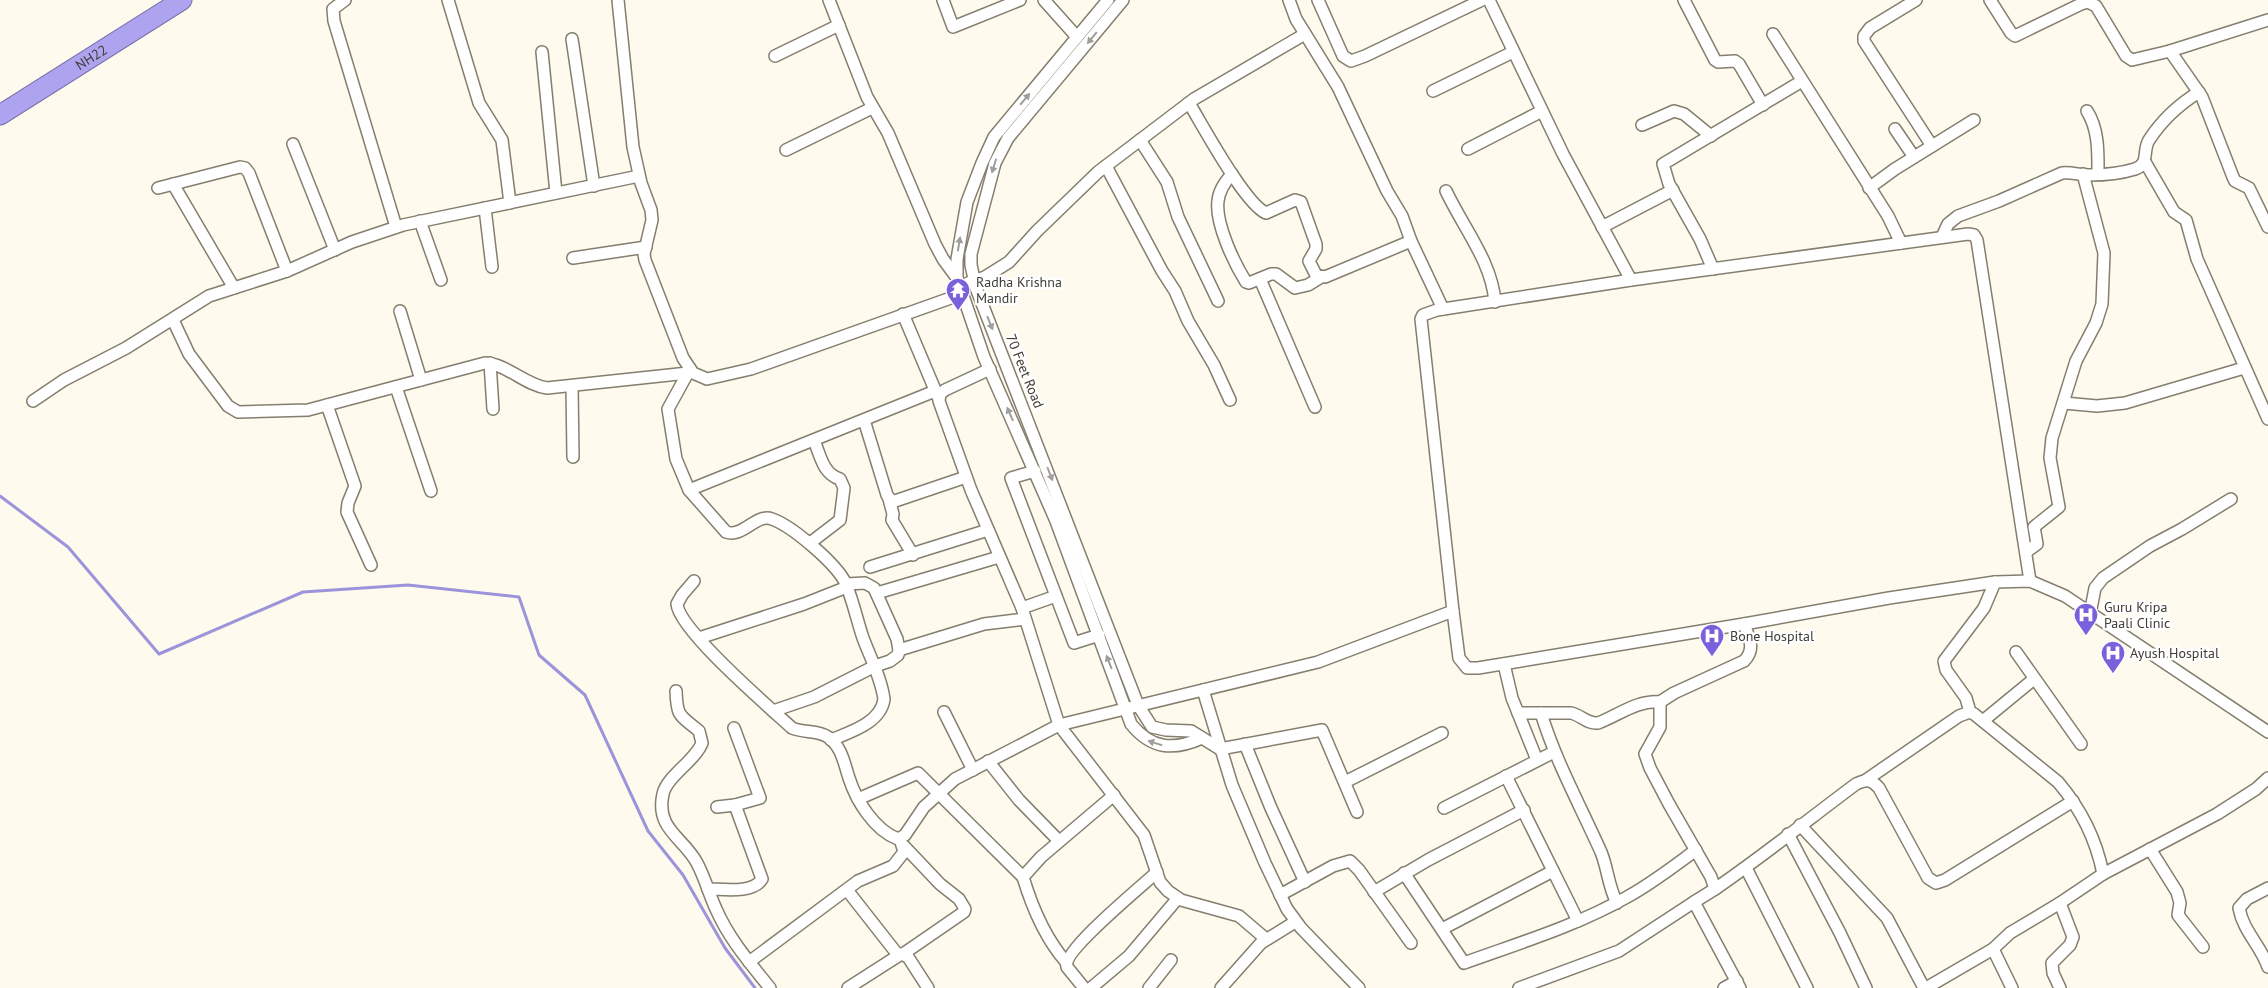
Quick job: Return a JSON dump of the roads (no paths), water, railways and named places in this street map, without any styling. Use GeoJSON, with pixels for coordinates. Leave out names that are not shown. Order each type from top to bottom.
{"type":"FeatureCollection","features":[{"type":"Feature","properties":{"kind":"highway","name":"NH22"},"geometry":{"type":"LineString","coordinates":[[0,115],[182,0]]}},
{"type":"Feature","properties":{"kind":"street"},"geometry":{"type":"LineString","coordinates":[[345,0],[333,9],[334,21],[396,227]]}},
{"type":"Feature","properties":{"kind":"street"},"geometry":{"type":"LineString","coordinates":[[448,0],[479,103],[502,140],[510,203]]}},
{"type":"Feature","properties":{"kind":"street"},"geometry":{"type":"LineString","coordinates":[[618,0],[633,147],[639,176],[651,210],[651,224],[645,260],[689,371],[707,379],[751,369],[903,314],[959,286],[974,282],[1009,262],[1037,230],[1106,166],[1213,86],[1305,34]]}},
{"type":"Feature","properties":{"kind":"street"},"geometry":{"type":"LineString","coordinates":[[829,0],[872,108],[888,133],[935,244],[959,286]]}},
{"type":"Feature","properties":{"kind":"street"},"geometry":{"type":"LineString","coordinates":[[943,0],[952,27],[1020,0]]}},
{"type":"Feature","properties":{"kind":"street"},"geometry":{"type":"LineString","coordinates":[[1044,0],[1077,37]]}},
{"type":"Feature","properties":{"kind":"street","name":"70 Feet Road"},"geometry":{"type":"LineString","coordinates":[[1123,0],[1108,6],[1077,37],[997,134],[982,163],[967,202],[957,259],[959,286],[990,369],[1035,471],[1099,635],[1131,724],[1140,735],[1153,743],[1166,746],[1180,745],[1202,738]]}},
{"type":"Feature","properties":{"kind":"street"},"geometry":{"type":"LineString","coordinates":[[1288,0],[1305,34],[1338,87],[1387,191],[1402,216],[1411,242],[1443,309]]}},
{"type":"Feature","properties":{"kind":"street"},"geometry":{"type":"LineString","coordinates":[[1326,0],[1318,0],[1343,56],[1351,61],[1491,1],[1542,112],[1631,280]]}},
{"type":"Feature","properties":{"kind":"street"},"geometry":{"type":"LineString","coordinates":[[1684,0],[1715,60],[1718,62],[1735,61],[1739,64],[1764,105]]}},
{"type":"Feature","properties":{"kind":"street"},"geometry":{"type":"LineString","coordinates":[[1916,0],[1870,28],[1864,36],[1864,41],[1932,146]]}},
{"type":"Feature","properties":{"kind":"street"},"geometry":{"type":"LineString","coordinates":[[1990,0],[2010,33],[2015,36],[2088,2],[2096,6],[2126,56],[2132,60],[2170,51],[2268,20]]}},
{"type":"Feature","properties":{"kind":"street","name":"70 Feet Road"},"geometry":{"type":"LineString","coordinates":[[1108,6],[1006,141],[995,163],[973,246],[971,265],[974,282],[1138,705],[1152,727],[1157,730],[1191,731],[1202,738]]}},
{"type":"Feature","properties":{"kind":"street"},"geometry":{"type":"LineString","coordinates":[[775,56],[839,25]]}},
{"type":"Feature","properties":{"kind":"street"},"geometry":{"type":"LineString","coordinates":[[1773,34],[1892,224],[1901,243]]}},
{"type":"Feature","properties":{"kind":"street"},"geometry":{"type":"LineString","coordinates":[[572,39],[594,186]]}},
{"type":"Feature","properties":{"kind":"street"},"geometry":{"type":"LineString","coordinates":[[2170,51],[2199,92],[2235,181],[2249,188],[2265,213],[2268,227]]}},
{"type":"Feature","properties":{"kind":"street"},"geometry":{"type":"LineString","coordinates":[[542,52],[556,194]]}},
{"type":"Feature","properties":{"kind":"street"},"geometry":{"type":"LineString","coordinates":[[1433,91],[1513,52]]}},
{"type":"Feature","properties":{"kind":"street"},"geometry":{"type":"LineString","coordinates":[[1713,269],[1700,239],[1666,175],[1664,164],[1802,81]]}},
{"type":"Feature","properties":{"kind":"street"},"geometry":{"type":"LineString","coordinates":[[2199,92],[2170,113],[2149,141],[2145,162],[2174,212],[2186,220],[2197,258],[2268,419]]}},
{"type":"Feature","properties":{"kind":"street"},"geometry":{"type":"LineString","coordinates":[[1189,103],[1232,174],[1259,209],[1266,213],[1294,200],[1301,202],[1316,244],[1316,249],[1309,262],[1316,275],[1321,277]]}},
{"type":"Feature","properties":{"kind":"street"},"geometry":{"type":"LineString","coordinates":[[786,150],[872,108]]}},
{"type":"Feature","properties":{"kind":"street"},"geometry":{"type":"LineString","coordinates":[[1642,125],[1674,111],[1684,114],[1711,136]]}},
{"type":"Feature","properties":{"kind":"street"},"geometry":{"type":"LineString","coordinates":[[2088,111],[2097,140],[2098,174]]}},
{"type":"Feature","properties":{"kind":"street"},"geometry":{"type":"LineString","coordinates":[[1468,149],[1542,112]]}},
{"type":"Feature","properties":{"kind":"street"},"geometry":{"type":"LineString","coordinates":[[1869,188],[1914,157],[1974,120]]}},
{"type":"Feature","properties":{"kind":"street"},"geometry":{"type":"LineString","coordinates":[[1895,129],[1914,157]]}},
{"type":"Feature","properties":{"kind":"street"},"geometry":{"type":"LineString","coordinates":[[997,134],[1006,141]]}},
{"type":"Feature","properties":{"kind":"street"},"geometry":{"type":"LineString","coordinates":[[1140,140],[1167,182],[1178,217],[1218,301]]}},
{"type":"Feature","properties":{"kind":"street"},"geometry":{"type":"LineString","coordinates":[[293,144],[335,250]]}},
{"type":"Feature","properties":{"kind":"street"},"geometry":{"type":"LineString","coordinates":[[1942,237],[1948,224],[1958,216],[1999,201],[2062,173],[2098,174],[2135,169],[2145,162]]}},
{"type":"Feature","properties":{"kind":"street"},"geometry":{"type":"LineString","coordinates":[[1106,166],[1162,271],[1175,291],[1188,321],[1214,365],[1230,400]]}},
{"type":"Feature","properties":{"kind":"street"},"geometry":{"type":"LineString","coordinates":[[158,188],[240,167],[245,168],[249,173],[287,271]]}},
{"type":"Feature","properties":{"kind":"street"},"geometry":{"type":"LineString","coordinates":[[1232,174],[1224,184],[1218,199],[1219,218],[1232,256],[1246,282],[1249,283],[1271,274],[1276,274],[1294,288],[1308,285],[1321,277],[1411,242]]}},
{"type":"Feature","properties":{"kind":"street"},"geometry":{"type":"LineString","coordinates":[[2026,552],[2037,544],[2034,527],[2059,506],[2050,458],[2052,438],[2076,361],[2096,323],[2102,304],[2104,254],[2083,174]]}},
{"type":"Feature","properties":{"kind":"street"},"geometry":{"type":"LineString","coordinates":[[33,401],[64,380],[126,348],[173,320],[209,296],[287,271],[335,250],[396,227],[639,176]]}},
{"type":"Feature","properties":{"kind":"street"},"geometry":{"type":"LineString","coordinates":[[173,184],[234,288]]}},
{"type":"Feature","properties":{"kind":"street"},"geometry":{"type":"LineString","coordinates":[[1602,228],[1673,190]]}},
{"type":"Feature","properties":{"kind":"street"},"geometry":{"type":"LineString","coordinates":[[1446,191],[1484,261],[1494,289],[1495,302]]}},
{"type":"Feature","properties":{"kind":"street"},"geometry":{"type":"LineString","coordinates":[[484,208],[492,267]]}},
{"type":"Feature","properties":{"kind":"street"},"geometry":{"type":"LineString","coordinates":[[420,221],[441,280]]}},
{"type":"Feature","properties":{"kind":"street"},"geometry":{"type":"LineString","coordinates":[[2030,581],[1974,235],[1942,237],[1631,280],[1443,309],[1423,315],[1421,320],[1453,611],[1459,658],[1467,668],[1504,664],[1889,598],[1995,582],[2030,581],[2056,591],[2268,732]]}},
{"type":"Feature","properties":{"kind":"street"},"geometry":{"type":"LineString","coordinates":[[572,258],[646,247]]}},
{"type":"Feature","properties":{"kind":"street"},"geometry":{"type":"LineString","coordinates":[[1260,279],[1315,407]]}},
{"type":"Feature","properties":{"kind":"street"},"geometry":{"type":"LineString","coordinates":[[400,311],[421,380]]}},
{"type":"Feature","properties":{"kind":"street"},"geometry":{"type":"LineString","coordinates":[[903,314],[937,396],[966,477],[1023,613],[1059,725],[1144,834],[1164,887],[1178,898],[1239,916],[1266,939]]}},
{"type":"Feature","properties":{"kind":"street"},"geometry":{"type":"LineString","coordinates":[[173,320],[189,354],[223,399],[233,410],[238,412],[301,411],[478,364],[490,363],[541,387],[572,386],[689,371]]}},
{"type":"Feature","properties":{"kind":"street"},"geometry":{"type":"LineString","coordinates":[[490,363],[493,409]]}},
{"type":"Feature","properties":{"kind":"street"},"geometry":{"type":"LineString","coordinates":[[2064,403],[2097,406],[2125,403],[2244,368]]}},
{"type":"Feature","properties":{"kind":"street"},"geometry":{"type":"LineString","coordinates":[[689,490],[864,420],[937,396],[944,390],[990,369]]}},
{"type":"Feature","properties":{"kind":"street"},"geometry":{"type":"LineString","coordinates":[[689,371],[670,403],[668,415],[676,459],[689,490],[726,532],[735,533],[768,518],[780,523],[810,543],[846,585],[883,692],[883,706],[879,713],[867,723],[832,740]]}},
{"type":"Feature","properties":{"kind":"street"},"geometry":{"type":"LineString","coordinates":[[396,386],[431,491]]}},
{"type":"Feature","properties":{"kind":"street"},"geometry":{"type":"LineString","coordinates":[[572,386],[572,457]]}},
{"type":"Feature","properties":{"kind":"street"},"geometry":{"type":"LineString","coordinates":[[327,405],[355,486],[348,503],[347,512],[371,565]]}},
{"type":"Feature","properties":{"kind":"street"},"geometry":{"type":"LineString","coordinates":[[864,420],[889,499],[892,520],[913,555]]}},
{"type":"Feature","properties":{"kind":"street"},"geometry":{"type":"LineString","coordinates":[[810,543],[840,520],[844,488],[843,482],[832,477],[828,471],[814,440]]}},
{"type":"Feature","properties":{"kind":"street"},"geometry":{"type":"LineString","coordinates":[[1035,471],[1011,478],[1074,643],[1099,635]]}},
{"type":"Feature","properties":{"kind":"street"},"geometry":{"type":"LineString","coordinates":[[889,499],[896,501],[966,477]]}},
{"type":"Feature","properties":{"kind":"street"},"geometry":{"type":"LineString","coordinates":[[2090,614],[2095,588],[2103,578],[2150,546],[2231,499]]}},
{"type":"Feature","properties":{"kind":"street"},"geometry":{"type":"LineString","coordinates":[[870,567],[988,530]]}},
{"type":"Feature","properties":{"kind":"street"},"geometry":{"type":"LineString","coordinates":[[877,593],[999,557]]}},
{"type":"Feature","properties":{"kind":"street"},"geometry":{"type":"LineString","coordinates":[[694,581],[682,595],[677,607],[699,638],[732,673],[792,728],[798,731],[821,734],[832,740],[843,757],[858,799],[886,833],[902,842],[940,884],[959,899],[965,909],[964,912],[848,988]]}},
{"type":"Feature","properties":{"kind":"street"},"geometry":{"type":"LineString","coordinates":[[1995,582],[1984,608],[1944,661],[1946,670],[1966,698],[1970,712],[1984,720],[2005,740],[2058,782],[2073,801],[2090,830],[2099,853],[2102,874]]}},
{"type":"Feature","properties":{"kind":"street"},"geometry":{"type":"LineString","coordinates":[[699,638],[804,604],[846,585],[868,584],[877,593],[897,639],[899,650]]}},
{"type":"Feature","properties":{"kind":"street"},"geometry":{"type":"LineString","coordinates":[[773,711],[814,697],[894,658],[899,650],[1023,613],[1056,596]]}},
{"type":"Feature","properties":{"kind":"street"},"geometry":{"type":"LineString","coordinates":[[749,962],[862,879],[893,866],[903,856],[902,842],[924,807],[955,779],[1059,725],[1087,720],[1126,708],[1318,662],[1453,611]]}},
{"type":"Feature","properties":{"kind":"street"},"geometry":{"type":"LineString","coordinates":[[1518,713],[1571,713],[1577,714],[1592,723],[1598,723],[1640,704],[1651,701],[1660,702],[1674,692],[1744,661],[1750,655],[1752,648],[1744,624]]}},
{"type":"Feature","properties":{"kind":"street"},"geometry":{"type":"LineString","coordinates":[[2016,652],[2081,744]]}},
{"type":"Feature","properties":{"kind":"street"},"geometry":{"type":"LineString","coordinates":[[1504,664],[1518,713],[1537,760]]}},
{"type":"Feature","properties":{"kind":"street"},"geometry":{"type":"LineString","coordinates":[[1984,720],[2034,678]]}},
{"type":"Feature","properties":{"kind":"street"},"geometry":{"type":"LineString","coordinates":[[1203,690],[1220,749],[1247,822],[1280,895],[1296,922],[1360,988]]}},
{"type":"Feature","properties":{"kind":"street"},"geometry":{"type":"LineString","coordinates":[[676,691],[676,706],[680,715],[699,731],[702,743],[664,790],[662,804],[665,819],[672,835],[688,850],[697,862],[723,923],[749,962],[770,988]]}},
{"type":"Feature","properties":{"kind":"street"},"geometry":{"type":"LineString","coordinates":[[1660,702],[1660,727],[1646,749],[1647,762],[1712,877],[1715,889]]}},
{"type":"Feature","properties":{"kind":"street"},"geometry":{"type":"LineString","coordinates":[[944,712],[973,770]]}},
{"type":"Feature","properties":{"kind":"street"},"geometry":{"type":"LineString","coordinates":[[1519,988],[1619,951],[1746,868],[1788,834],[1856,784],[1866,780],[1959,716],[1970,712]]}},
{"type":"Feature","properties":{"kind":"street"},"geometry":{"type":"LineString","coordinates":[[1541,713],[1554,752],[1601,852],[1609,884],[1617,903]]}},
{"type":"Feature","properties":{"kind":"street"},"geometry":{"type":"LineString","coordinates":[[717,807],[735,805],[760,798],[734,728]]}},
{"type":"Feature","properties":{"kind":"street"},"geometry":{"type":"LineString","coordinates":[[1202,738],[1220,749],[1322,730],[1356,812]]}},
{"type":"Feature","properties":{"kind":"street"},"geometry":{"type":"LineString","coordinates":[[1345,782],[1442,733]]}},
{"type":"Feature","properties":{"kind":"street"},"geometry":{"type":"LineString","coordinates":[[1246,744],[1271,808],[1305,882]]}},
{"type":"Feature","properties":{"kind":"street"},"geometry":{"type":"LineString","coordinates":[[1444,808],[1554,752]]}},
{"type":"Feature","properties":{"kind":"street"},"geometry":{"type":"LineString","coordinates":[[988,762],[1019,800],[1060,841]]}},
{"type":"Feature","properties":{"kind":"street"},"geometry":{"type":"LineString","coordinates":[[858,799],[918,773],[1022,877],[1031,903],[1054,945],[1066,962],[1067,967],[1084,988]]}},
{"type":"Feature","properties":{"kind":"street"},"geometry":{"type":"LineString","coordinates":[[1506,776],[1578,921]]}},
{"type":"Feature","properties":{"kind":"street"},"geometry":{"type":"LineString","coordinates":[[1800,825],[1887,918],[1925,988],[1993,949],[2010,933],[2060,903],[2102,874],[2227,809],[2256,789],[2268,778]]}},
{"type":"Feature","properties":{"kind":"street"},"geometry":{"type":"LineString","coordinates":[[1866,780],[1873,781],[1879,788],[1928,878],[1936,882],[1945,880],[2073,801]]}},
{"type":"Feature","properties":{"kind":"street"},"geometry":{"type":"LineString","coordinates":[[1022,877],[1060,841],[1114,795]]}},
{"type":"Feature","properties":{"kind":"street"},"geometry":{"type":"LineString","coordinates":[[708,889],[746,888],[757,885],[762,880],[735,805]]}},
{"type":"Feature","properties":{"kind":"street"},"geometry":{"type":"LineString","coordinates":[[1374,892],[1404,873],[1524,810]]}},
{"type":"Feature","properties":{"kind":"street"},"geometry":{"type":"LineString","coordinates":[[1788,834],[1847,947],[1866,988]]}},
{"type":"Feature","properties":{"kind":"street"},"geometry":{"type":"LineString","coordinates":[[2150,849],[2177,892],[2180,903],[2178,914],[2203,947]]}},
{"type":"Feature","properties":{"kind":"street"},"geometry":{"type":"LineString","coordinates":[[1404,873],[1464,963],[1578,921],[1617,903],[1637,892],[1696,850]]}},
{"type":"Feature","properties":{"kind":"street"},"geometry":{"type":"LineString","coordinates":[[1280,895],[1334,866],[1350,861],[1411,943]]}},
{"type":"Feature","properties":{"kind":"street"},"geometry":{"type":"LineString","coordinates":[[1746,868],[1807,988]]}},
{"type":"Feature","properties":{"kind":"street"},"geometry":{"type":"LineString","coordinates":[[1066,962],[1095,928],[1157,872]]}},
{"type":"Feature","properties":{"kind":"street"},"geometry":{"type":"LineString","coordinates":[[1442,929],[1553,872]]}},
{"type":"Feature","properties":{"kind":"street"},"geometry":{"type":"LineString","coordinates":[[2268,888],[2247,899],[2239,908],[2247,930],[2262,953],[2268,968]]}},
{"type":"Feature","properties":{"kind":"street"},"geometry":{"type":"LineString","coordinates":[[847,890],[901,954],[910,961],[928,988]]}},
{"type":"Feature","properties":{"kind":"street"},"geometry":{"type":"LineString","coordinates":[[1091,988],[1129,956],[1178,898]]}},
{"type":"Feature","properties":{"kind":"street"},"geometry":{"type":"LineString","coordinates":[[1694,902],[1738,985],[1724,988]]}},
{"type":"Feature","properties":{"kind":"street"},"geometry":{"type":"LineString","coordinates":[[2060,903],[2074,938],[2070,945],[2052,963],[2053,972],[2060,988]]}},
{"type":"Feature","properties":{"kind":"street"},"geometry":{"type":"LineString","coordinates":[[1221,988],[1266,939],[1296,922]]}},
{"type":"Feature","properties":{"kind":"street"},"geometry":{"type":"LineString","coordinates":[[1993,949],[2012,988]]}},
{"type":"Feature","properties":{"kind":"street"},"geometry":{"type":"LineString","coordinates":[[1148,988],[1171,960]]}},
{"type":"Feature","properties":{"kind":"waterway"},"geometry":{"type":"LineString","coordinates":[[0,496],[68,547],[159,654],[303,592],[408,585],[519,597],[539,655],[585,695],[648,831],[683,875],[725,948],[755,988]]}},
{"type":"Feature","properties":{"kind":"place","name":"Radha Krishna Mandir"},"geometry":{"type":"Point","coordinates":[958,311]}},
{"type":"Feature","properties":{"kind":"place","name":"Guru Kripa Paali Clinic"},"geometry":{"type":"Point","coordinates":[2086,636]}},
{"type":"Feature","properties":{"kind":"place","name":"Bone Hospital"},"geometry":{"type":"Point","coordinates":[1712,657]}},
{"type":"Feature","properties":{"kind":"place","name":"Ayush Hospital"},"geometry":{"type":"Point","coordinates":[2113,674]}}]}
